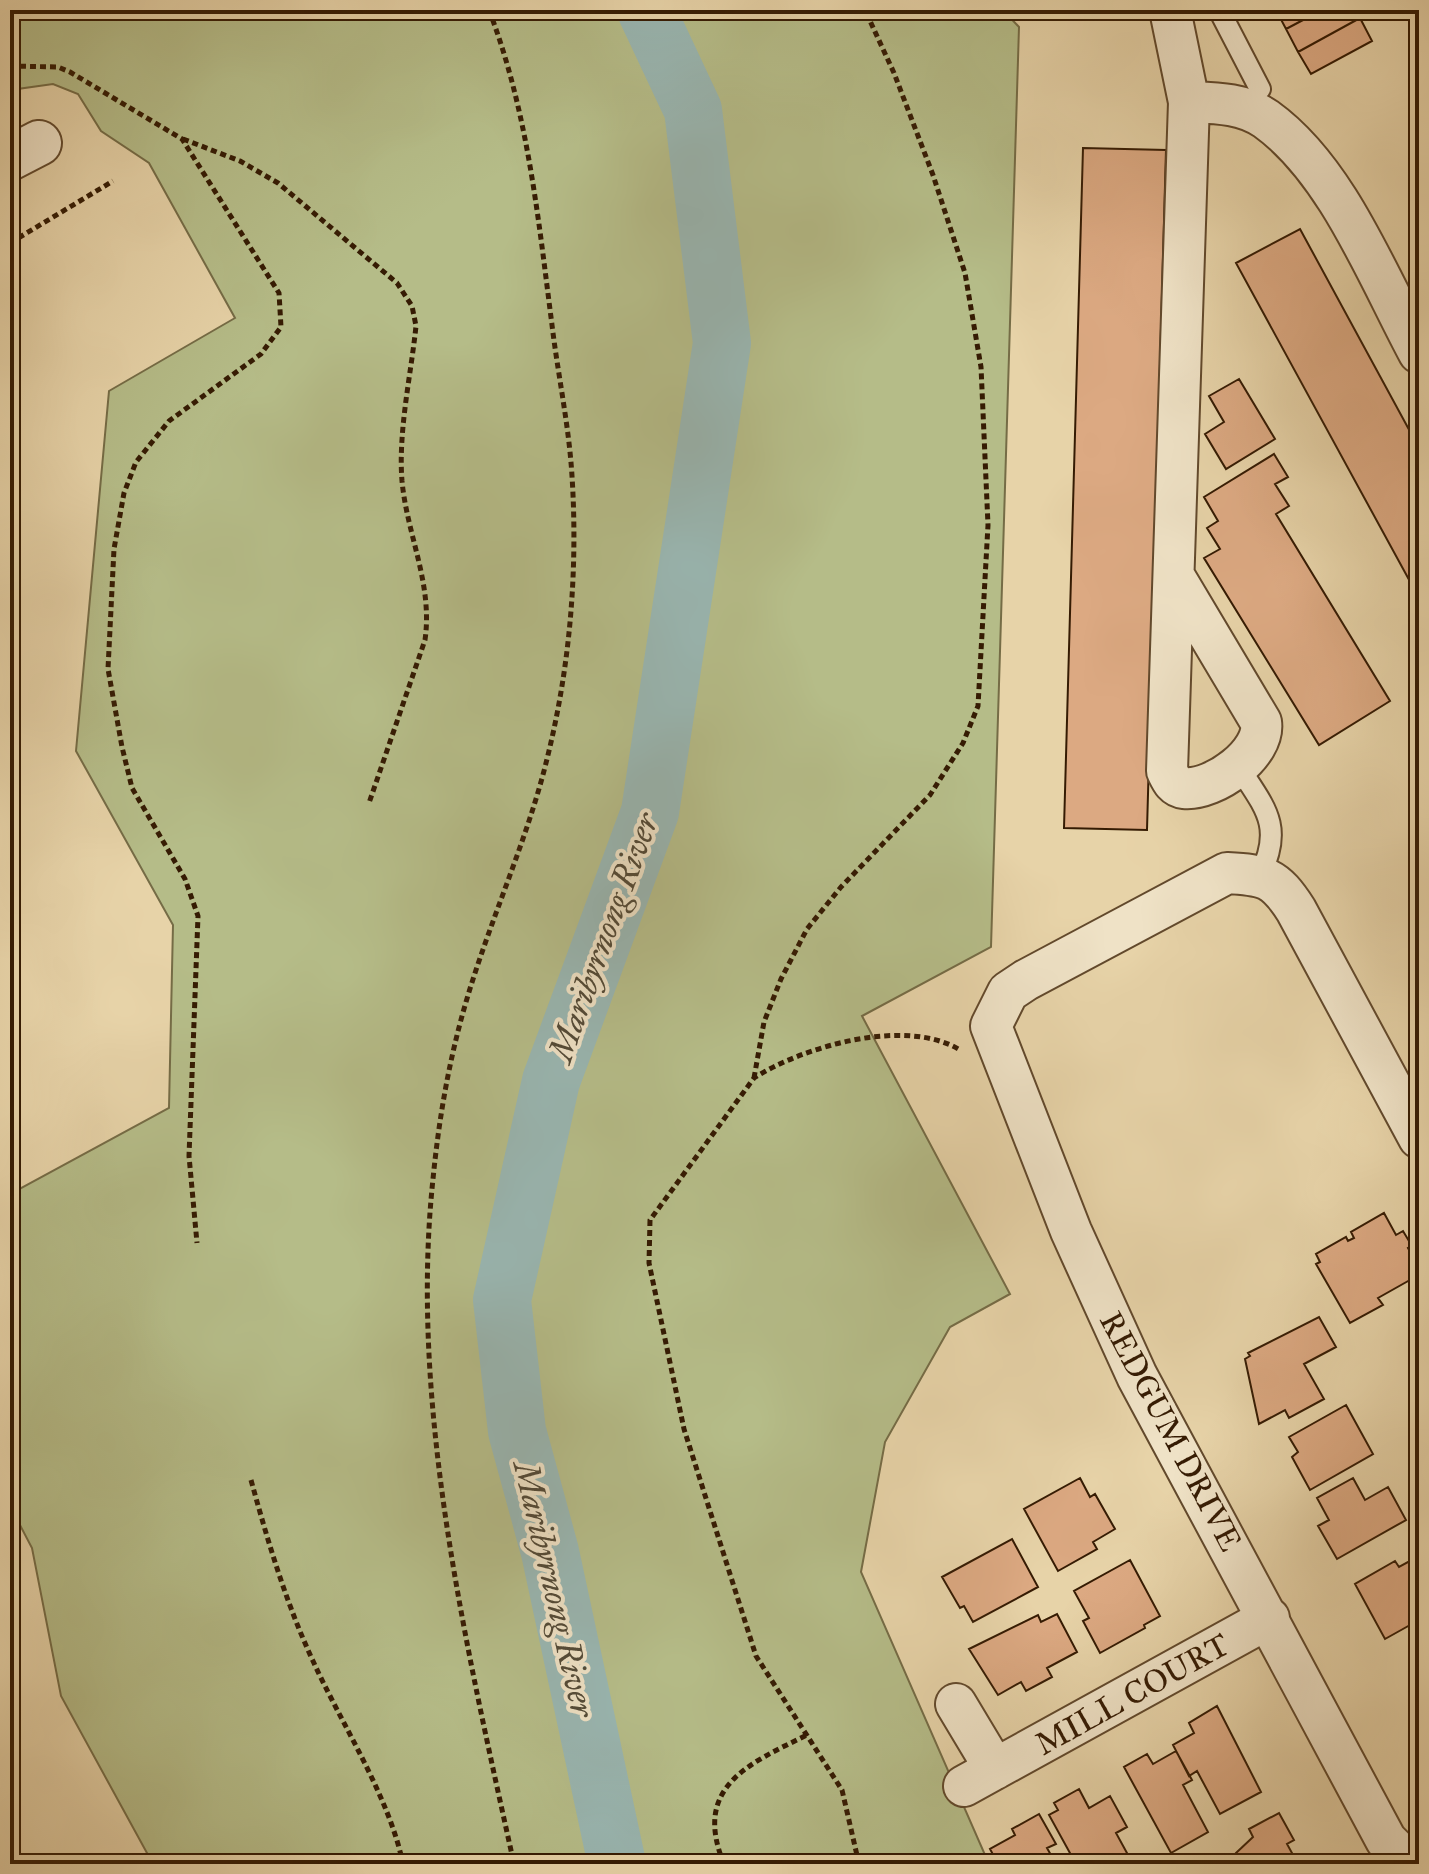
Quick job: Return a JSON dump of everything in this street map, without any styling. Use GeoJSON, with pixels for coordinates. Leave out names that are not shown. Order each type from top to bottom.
{"type":"FeatureCollection","features":[{"type":"Feature","properties":{"kind":"street"},"geometry":{"type":"LineString","coordinates":[[1170,10],[1189,102],[1167,771],[1173,783],[1184,788],[1201,785],[1238,766],[1259,744],[1261,722],[1174,576]]}},
{"type":"Feature","properties":{"kind":"street"},"geometry":{"type":"LineString","coordinates":[[1189,102],[1227,103],[1264,118],[1297,149],[1323,178],[1419,353]]}},
{"type":"Feature","properties":{"kind":"street","name":"REDGUM DRIVE"},"geometry":{"type":"LineString","coordinates":[[1260,875],[1227,873],[1026,980],[1008,992],[991,1026],[1071,1231],[1137,1376],[1395,1856]]}},
{"type":"Feature","properties":{"kind":"street"},"geometry":{"type":"LineString","coordinates":[[1260,875],[1281,887],[1296,910],[1419,1138]]}},
{"type":"Feature","properties":{"kind":"street","name":"MILL COURT"},"geometry":{"type":"LineString","coordinates":[[956,1704],[980,1778],[1269,1618]]}},
{"type":"Feature","properties":{"kind":"lane"},"geometry":{"type":"LineString","coordinates":[[1219,10],[1260,89]]}},
{"type":"Feature","properties":{"kind":"lane"},"geometry":{"type":"LineString","coordinates":[[1238,766],[1266,811],[1274,831],[1272,851],[1260,875]]}},
{"type":"Feature","properties":{"kind":"path"},"geometry":{"type":"LineString","coordinates":[[489,10],[510,65],[534,173],[572,473],[572,613],[548,758],[467,999],[446,1078],[432,1182],[428,1270],[441,1483],[472,1672],[514,1864]]}},
{"type":"Feature","properties":{"kind":"path"},"geometry":{"type":"LineString","coordinates":[[859,1864],[842,1790],[756,1656],[684,1429],[649,1263],[650,1220],[754,1078],[764,1022],[781,979],[807,929],[841,887],[930,795],[963,743],[978,706],[988,525],[981,367],[965,273],[928,161],[894,73],[865,10]]}},
{"type":"Feature","properties":{"kind":"path"},"geometry":{"type":"LineString","coordinates":[[10,66],[58,67],[70,72],[182,139],[240,161],[269,177],[369,256],[397,283],[412,306],[416,326],[402,479],[424,580],[428,621],[425,640],[369,803]]}},
{"type":"Feature","properties":{"kind":"path"},"geometry":{"type":"LineString","coordinates":[[182,139],[272,277],[279,293],[281,327],[261,354],[153,437],[136,462],[124,493],[114,549],[108,669],[122,747],[132,788],[185,879],[198,916],[189,1156],[197,1243]]}},
{"type":"Feature","properties":{"kind":"path"},"geometry":{"type":"LineString","coordinates":[[10,243],[113,181]]}},
{"type":"Feature","properties":{"kind":"path"},"geometry":{"type":"LineString","coordinates":[[754,1078],[810,1049],[849,1041],[902,1037],[941,1038],[961,1050],[975,1049],[1006,1066]]}},
{"type":"Feature","properties":{"kind":"path"},"geometry":{"type":"LineString","coordinates":[[251,1480],[271,1557],[292,1611],[386,1812],[403,1864]]}},
{"type":"Feature","properties":{"kind":"path"},"geometry":{"type":"LineString","coordinates":[[724,1864],[714,1812],[729,1780],[750,1763],[807,1735]]}},
{"type":"Feature","properties":{"kind":"green space"},"geometry":{"type":"Polygon","coordinates":[[[10,10],[1003,10],[1019,27],[991,947],[862,1016],[1010,1294],[950,1327],[885,1442],[861,1572],[989,1864],[153,1864],[61,1696],[32,1548],[10,1506],[10,1194],[169,1108],[173,925],[76,751],[109,391],[235,318],[149,163],[101,131],[78,94],[53,84],[10,90],[10,10]]]}},
{"type":"Feature","properties":{"kind":"building"},"geometry":{"type":"Polygon","coordinates":[[[1276,10],[1322,10],[1286,29],[1276,10]]]}},
{"type":"Feature","properties":{"kind":"building"},"geometry":{"type":"Polygon","coordinates":[[[1322,10],[1355,10],[1360,18],[1298,52],[1286,29],[1322,10]]]}},
{"type":"Feature","properties":{"kind":"building"},"geometry":{"type":"Polygon","coordinates":[[[1360,18],[1372,41],[1311,74],[1298,52],[1360,18]]]}},
{"type":"Feature","properties":{"kind":"building"},"geometry":{"type":"Polygon","coordinates":[[[1083,148],[1166,150],[1147,830],[1064,828],[1083,148]]]}},
{"type":"Feature","properties":{"kind":"building"},"geometry":{"type":"Polygon","coordinates":[[[1300,229],[1419,448],[1419,598],[1236,263],[1300,229]]]}},
{"type":"Feature","properties":{"kind":"building"},"geometry":{"type":"Polygon","coordinates":[[[1239,379],[1275,439],[1226,469],[1205,434],[1224,422],[1209,396],[1239,379]]]}},
{"type":"Feature","properties":{"kind":"building"},"geometry":{"type":"Polygon","coordinates":[[[1274,454],[1288,477],[1275,484],[1289,506],[1276,514],[1390,701],[1319,745],[1204,558],[1220,549],[1207,528],[1218,521],[1204,497],[1274,454]]]}},
{"type":"Feature","properties":{"kind":"building"},"geometry":{"type":"Polygon","coordinates":[[[1384,1213],[1396,1235],[1403,1231],[1412,1246],[1408,1248],[1416,1263],[1410,1266],[1417,1276],[1378,1298],[1383,1305],[1350,1323],[1316,1264],[1320,1262],[1316,1254],[1346,1237],[1348,1241],[1354,1238],[1351,1232],[1384,1213]]]}},
{"type":"Feature","properties":{"kind":"building"},"geometry":{"type":"Polygon","coordinates":[[[1319,1317],[1336,1347],[1304,1364],[1324,1399],[1289,1418],[1285,1410],[1259,1424],[1245,1359],[1250,1356],[1248,1353],[1319,1317]]]}},
{"type":"Feature","properties":{"kind":"building"},"geometry":{"type":"Polygon","coordinates":[[[1346,1405],[1373,1454],[1310,1490],[1292,1457],[1298,1452],[1289,1437],[1346,1405]]]}},
{"type":"Feature","properties":{"kind":"building"},"geometry":{"type":"Polygon","coordinates":[[[1080,1478],[1090,1497],[1095,1494],[1115,1529],[1093,1542],[1097,1549],[1058,1571],[1024,1509],[1080,1478]]]}},
{"type":"Feature","properties":{"kind":"building"},"geometry":{"type":"Polygon","coordinates":[[[1353,1478],[1365,1500],[1388,1487],[1406,1520],[1337,1559],[1318,1526],[1329,1520],[1317,1498],[1353,1478]]]}},
{"type":"Feature","properties":{"kind":"building"},"geometry":{"type":"Polygon","coordinates":[[[1012,1539],[1038,1587],[973,1622],[964,1606],[960,1608],[942,1577],[1012,1539]]]}},
{"type":"Feature","properties":{"kind":"building"},"geometry":{"type":"Polygon","coordinates":[[[1419,1556],[1419,1620],[1385,1639],[1355,1584],[1395,1561],[1399,1567],[1419,1556]]]}},
{"type":"Feature","properties":{"kind":"building"},"geometry":{"type":"Polygon","coordinates":[[[1130,1560],[1160,1616],[1100,1653],[1083,1621],[1089,1618],[1074,1591],[1130,1560]]]}},
{"type":"Feature","properties":{"kind":"building"},"geometry":{"type":"Polygon","coordinates":[[[1057,1614],[1077,1652],[1047,1668],[1052,1677],[1026,1691],[1021,1682],[998,1695],[969,1649],[1038,1615],[1041,1622],[1057,1614]]]}},
{"type":"Feature","properties":{"kind":"building"},"geometry":{"type":"Polygon","coordinates":[[[1217,1706],[1261,1792],[1220,1814],[1197,1771],[1189,1776],[1173,1745],[1194,1733],[1189,1723],[1217,1706]]]}},
{"type":"Feature","properties":{"kind":"building"},"geometry":{"type":"Polygon","coordinates":[[[1176,1751],[1192,1780],[1183,1785],[1208,1832],[1171,1853],[1124,1767],[1147,1754],[1153,1764],[1176,1751]]]}},
{"type":"Feature","properties":{"kind":"building"},"geometry":{"type":"Polygon","coordinates":[[[1079,1789],[1089,1808],[1110,1796],[1127,1827],[1116,1833],[1133,1864],[1076,1864],[1049,1815],[1058,1810],[1054,1803],[1079,1789]]]}},
{"type":"Feature","properties":{"kind":"building"},"geometry":{"type":"Polygon","coordinates":[[[1279,1813],[1294,1840],[1287,1844],[1298,1864],[1242,1864],[1236,1853],[1253,1837],[1249,1829],[1279,1813]]]}},
{"type":"Feature","properties":{"kind":"building"},"geometry":{"type":"Polygon","coordinates":[[[1039,1814],[1056,1844],[1047,1848],[1056,1864],[998,1864],[990,1849],[1015,1835],[1012,1829],[1039,1814]]]}},
{"type":"Feature","properties":{"kind":"waterway","name":"Maribyrnong River"},"geometry":{"type":"LineString","coordinates":[[617,1864],[550,1552],[517,1431],[502,1300],[551,1081],[650,812],[722,343],[693,110],[646,10]]}}]}
